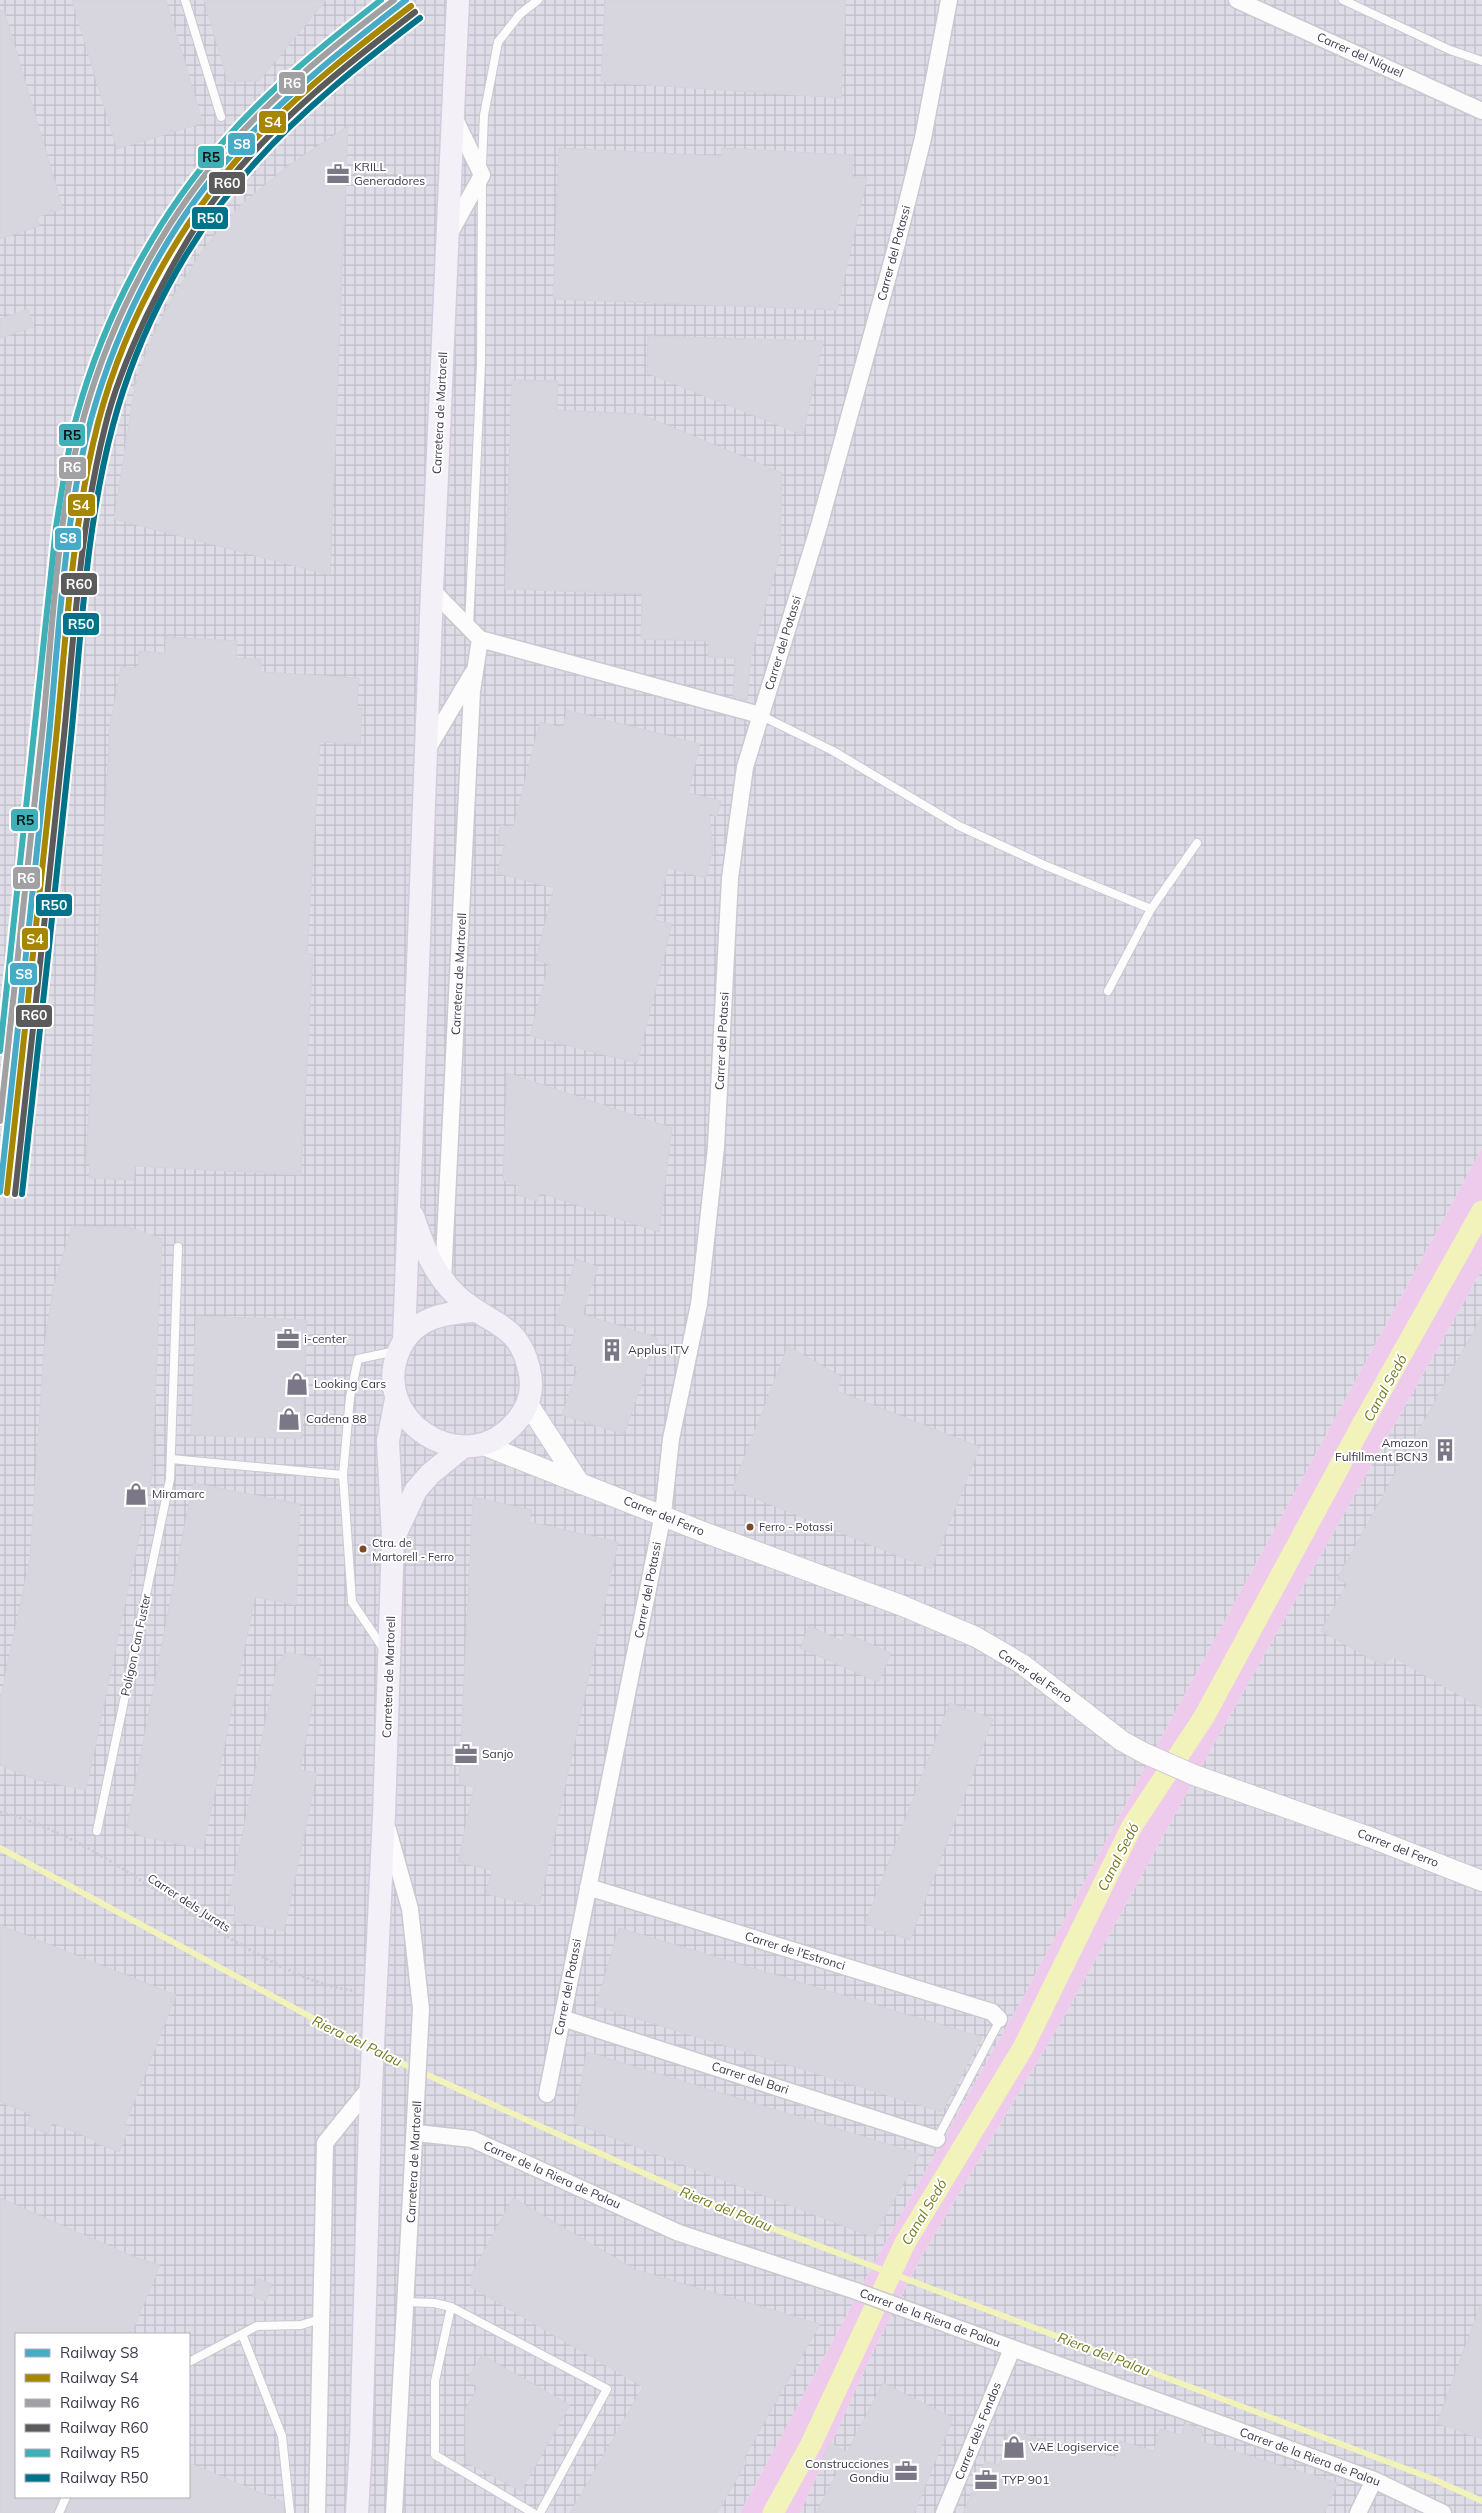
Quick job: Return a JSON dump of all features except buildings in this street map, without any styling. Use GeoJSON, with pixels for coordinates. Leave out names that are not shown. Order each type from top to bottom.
{"type":"FeatureCollection","features":[{"type":"Feature","properties":{"kind":"main road","name":"Carretera de Martorell"},"geometry":{"type":"LineString","coordinates":[[458,0],[408,1203],[401,1345],[392,1367],[393,1388],[396,1398],[411,1424],[435,1440],[472,1445]]}},
{"type":"Feature","properties":{"kind":"main road","name":"Carretera de Martorell"},"geometry":{"type":"LineString","coordinates":[[393,1538],[416,1490],[430,1474],[472,1445],[500,1436],[523,1414],[528,1404],[531,1377],[524,1352],[517,1340],[499,1322],[474,1311],[443,1280],[420,1238],[408,1203]]}},
{"type":"Feature","properties":{"kind":"main road"},"geometry":{"type":"LineString","coordinates":[[401,1345],[416,1326],[436,1316],[474,1311]]}},
{"type":"Feature","properties":{"kind":"main road","name":"Carretera de Martorell"},"geometry":{"type":"LineString","coordinates":[[357,2513],[361,2444],[371,2086],[390,1657],[393,1538],[388,1441],[396,1398]]}},
{"type":"Feature","properties":{"kind":"street","name":"Carrer del Potassi"},"geometry":{"type":"LineString","coordinates":[[547,2094],[664,1514],[671,1439],[699,1304],[716,1148],[730,878],[745,767],[819,526],[891,266],[923,138],[949,0]]}},
{"type":"Feature","properties":{"kind":"street","name":"Carrer del Níquel"},"geometry":{"type":"LineString","coordinates":[[1237,0],[1482,111]]}},
{"type":"Feature","properties":{"kind":"street","name":"Carretera de Martorell"},"geometry":{"type":"LineString","coordinates":[[449,235],[482,175],[454,115]]}},
{"type":"Feature","properties":{"kind":"street"},"geometry":{"type":"LineString","coordinates":[[432,590],[474,634],[760,714]]}},
{"type":"Feature","properties":{"kind":"street","name":"Carretera de Martorell"},"geometry":{"type":"LineString","coordinates":[[443,1280],[472,691],[476,669],[474,634]]}},
{"type":"Feature","properties":{"kind":"street","name":"Carretera de Martorell"},"geometry":{"type":"LineString","coordinates":[[426,752],[476,669]]}},
{"type":"Feature","properties":{"kind":"street"},"geometry":{"type":"LineString","coordinates":[[528,1404],[580,1484]]}},
{"type":"Feature","properties":{"kind":"street","name":"Carrer del Ferro"},"geometry":{"type":"LineString","coordinates":[[472,1445],[664,1514],[706,1533],[903,1606],[976,1637],[1022,1664],[1122,1741],[1144,1753],[1194,1775],[1369,1837],[1482,1880]]}},
{"type":"Feature","properties":{"kind":"street","name":"Carretera de Martorell"},"geometry":{"type":"LineString","coordinates":[[384,1815],[410,1909],[421,2009],[416,2133],[394,2513]]}},
{"type":"Feature","properties":{"kind":"street","name":"Carrer de l'Estronci"},"geometry":{"type":"LineString","coordinates":[[588,1887],[992,2012],[999,2019]]}},
{"type":"Feature","properties":{"kind":"street","name":"Carrer del Bari"},"geometry":{"type":"LineString","coordinates":[[562,2018],[937,2139]]}},
{"type":"Feature","properties":{"kind":"street"},"geometry":{"type":"LineString","coordinates":[[317,2513],[325,2143],[371,2086]]}},
{"type":"Feature","properties":{"kind":"street","name":"Carrer de la Riera de Palau"},"geometry":{"type":"LineString","coordinates":[[416,2133],[472,2139],[679,2232],[852,2290],[1374,2480],[1443,2513]]}},
{"type":"Feature","properties":{"kind":"street","name":"Carrer dels Fondos"},"geometry":{"type":"LineString","coordinates":[[944,2513],[1012,2349]]}},
{"type":"Feature","properties":{"kind":"street"},"geometry":{"type":"LineString","coordinates":[[1358,2513],[1374,2480]]}},
{"type":"Feature","properties":{"kind":"lane"},"geometry":{"type":"LineString","coordinates":[[185,0],[221,117]]}},
{"type":"Feature","properties":{"kind":"lane"},"geometry":{"type":"LineString","coordinates":[[474,634],[481,364],[484,115],[498,42],[520,14],[538,0]]}},
{"type":"Feature","properties":{"kind":"lane"},"geometry":{"type":"LineString","coordinates":[[1343,0],[1450,50],[1482,61]]}},
{"type":"Feature","properties":{"kind":"lane"},"geometry":{"type":"LineString","coordinates":[[760,714],[833,751],[959,826],[1044,865],[1151,909]]}},
{"type":"Feature","properties":{"kind":"lane"},"geometry":{"type":"LineString","coordinates":[[1108,992],[1151,909],[1197,843]]}},
{"type":"Feature","properties":{"kind":"lane","name":"Polígon Can Fuster"},"geometry":{"type":"LineString","coordinates":[[97,1831],[170,1479],[178,1247]]}},
{"type":"Feature","properties":{"kind":"lane"},"geometry":{"type":"LineString","coordinates":[[390,1657],[352,1602],[343,1475],[350,1397],[358,1359],[401,1345]]}},
{"type":"Feature","properties":{"kind":"lane"},"geometry":{"type":"LineString","coordinates":[[171,1460],[343,1475]]}},
{"type":"Feature","properties":{"kind":"lane"},"geometry":{"type":"LineString","coordinates":[[937,2139],[999,2019]]}},
{"type":"Feature","properties":{"kind":"lane"},"geometry":{"type":"LineString","coordinates":[[406,2302],[434,2302],[451,2306],[607,2389],[540,2513]]}},
{"type":"Feature","properties":{"kind":"lane"},"geometry":{"type":"LineString","coordinates":[[451,2306],[435,2381],[435,2455],[533,2513]]}},
{"type":"Feature","properties":{"kind":"lane"},"geometry":{"type":"LineString","coordinates":[[190,2361],[257,2326],[301,2325],[320,2319]]}},
{"type":"Feature","properties":{"kind":"lane"},"geometry":{"type":"LineString","coordinates":[[242,2334],[282,2436],[290,2513]]}},
{"type":"Feature","properties":{"kind":"lane"},"geometry":{"type":"LineString","coordinates":[[59,2513],[66,2498]]}},
{"type":"Feature","properties":{"kind":"path","name":"Carrer dels Jurats"},"geometry":{"type":"LineString","coordinates":[[0,1812],[28,1820],[94,1851],[222,1935],[290,1971],[337,1989],[375,1994]]}},
{"type":"Feature","properties":{"kind":"shaded area"},"geometry":{"type":"Polygon","coordinates":[[[0,0],[1482,0],[1482,1148],[1162,1736],[1022,1999],[890,2234],[740,2513],[0,2513],[0,0]]]}},
{"type":"Feature","properties":{"kind":"shaded area"},"geometry":{"type":"Polygon","coordinates":[[[1482,1148],[1482,1270],[1205,1760],[1064,2017],[922,2256],[876,2345],[800,2513],[740,2513],[890,2234],[1022,1999],[1162,1736],[1482,1148]]]}},
{"type":"Feature","properties":{"kind":"shaded area"},"geometry":{"type":"Polygon","coordinates":[[[1482,1270],[1482,2513],[800,2513],[876,2345],[922,2256],[1064,2017],[1205,1760],[1482,1270]]]}},
{"type":"Feature","properties":{"kind":"waterway","name":"Canal Sedó"},"geometry":{"type":"LineString","coordinates":[[773,2513],[811,2444],[905,2243],[1023,2048],[1132,1826],[1204,1717],[1363,1423],[1482,1211]]}},
{"type":"Feature","properties":{"kind":"waterway","name":"Riera del Palau"},"geometry":{"type":"LineString","coordinates":[[0,1848],[368,2048]]}},
{"type":"Feature","properties":{"kind":"waterway","name":"Riera del Palau"},"geometry":{"type":"LineString","coordinates":[[377,2052],[727,2211],[1433,2479],[1482,2501]]}},
{"type":"Feature","properties":{"kind":"rail line","name":"R5"},"geometry":{"type":"LineString","coordinates":[[0,1051],[56,527],[70,442],[88,378],[117,305],[135,270],[176,202],[199,171],[242,121],[279,84],[381,0]]}},
{"type":"Feature","properties":{"kind":"rail line","name":"R6"},"geometry":{"type":"LineString","coordinates":[[0,1121],[43,725],[57,569],[75,453],[95,380],[124,307],[142,272],[183,205],[206,174],[249,124],[288,86],[394,0]]}},
{"type":"Feature","properties":{"kind":"rail line","name":"S8"},"geometry":{"type":"LineString","coordinates":[[0,1192],[68,540],[82,458],[102,383],[131,310],[149,275],[168,241],[213,177],[257,127],[277,108],[340,52],[406,0]]}},
{"type":"Feature","properties":{"kind":"rail line","name":"S4"},"geometry":{"type":"LineString","coordinates":[[7,1193],[75,544],[89,463],[110,383],[125,343],[143,304],[185,229],[210,193],[237,160],[282,112],[336,65],[411,6]]}},
{"type":"Feature","properties":{"kind":"rail line","name":"R60"},"geometry":{"type":"LineString","coordinates":[[15,1194],[83,545],[96,466],[117,385],[163,283],[191,235],[223,188],[289,116],[363,52],[415,12]]}},
{"type":"Feature","properties":{"kind":"rail line","name":"R50"},"geometry":{"type":"LineString","coordinates":[[22,1194],[90,545],[104,464],[124,390],[136,355],[168,286],[187,253],[230,192],[292,124],[354,69],[420,18]]}},
{"type":"Feature","properties":{"kind":"place","name":"KRILL Generadores"},"geometry":{"type":"Point","coordinates":[338,174]}},
{"type":"Feature","properties":{"kind":"place","name":"i-center"},"geometry":{"type":"Point","coordinates":[288,1339]}},
{"type":"Feature","properties":{"kind":"place","name":"Applus ITV"},"geometry":{"type":"Point","coordinates":[612,1350]}},
{"type":"Feature","properties":{"kind":"place","name":"Looking Cars"},"geometry":{"type":"Point","coordinates":[297,1384]}},
{"type":"Feature","properties":{"kind":"place","name":"Cadena 88"},"geometry":{"type":"Point","coordinates":[289,1419]}},
{"type":"Feature","properties":{"kind":"place","name":"Amazon Fulfillment BCN3"},"geometry":{"type":"Point","coordinates":[1445,1450]}},
{"type":"Feature","properties":{"kind":"place","name":"Miramarc"},"geometry":{"type":"Point","coordinates":[136,1494]}},
{"type":"Feature","properties":{"kind":"place","name":"Ferro - Potassi"},"geometry":{"type":"Point","coordinates":[750,1527]}},
{"type":"Feature","properties":{"kind":"place","name":"Ctra. de Martorell - Ferro"},"geometry":{"type":"Point","coordinates":[363,1549]}},
{"type":"Feature","properties":{"kind":"place","name":"Sanjo"},"geometry":{"type":"Point","coordinates":[466,1754]}},
{"type":"Feature","properties":{"kind":"place","name":"VAE Logiservice"},"geometry":{"type":"Point","coordinates":[1014,2447]}},
{"type":"Feature","properties":{"kind":"place","name":"Construcciones Gondiu"},"geometry":{"type":"Point","coordinates":[906,2471]}},
{"type":"Feature","properties":{"kind":"place","name":"TYP 901"},"geometry":{"type":"Point","coordinates":[986,2480]}}]}
